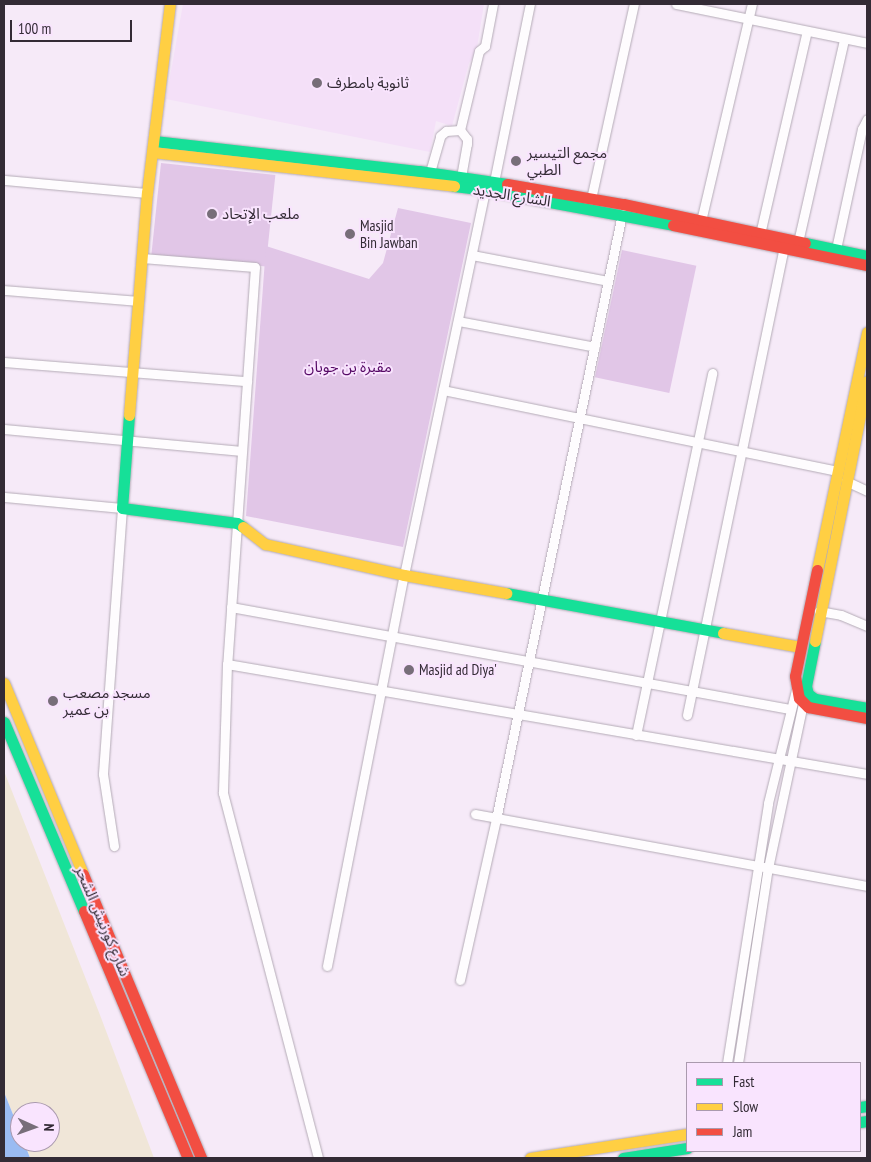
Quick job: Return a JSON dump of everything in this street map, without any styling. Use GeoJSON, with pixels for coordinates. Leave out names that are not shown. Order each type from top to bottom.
{"type":"FeatureCollection","features":[{"type":"Feature","properties":{"kind":"street"},"geometry":{"type":"LineString","coordinates":[[114,846],[103,774],[147,193],[170,4]]}},
{"type":"Feature","properties":{"kind":"street"},"geometry":{"type":"LineString","coordinates":[[461,177],[467,144],[460,130],[479,51],[484,46],[493,4]]}},
{"type":"Feature","properties":{"kind":"street"},"geometry":{"type":"LineString","coordinates":[[327,966],[404,575],[443,390],[530,4]]}},
{"type":"Feature","properties":{"kind":"street"},"geometry":{"type":"LineString","coordinates":[[591,199],[634,4]]}},
{"type":"Feature","properties":{"kind":"street"},"geometry":{"type":"LineString","coordinates":[[676,4],[867,43]]}},
{"type":"Feature","properties":{"kind":"street"},"geometry":{"type":"LineString","coordinates":[[701,221],[752,4]]}},
{"type":"Feature","properties":{"kind":"street"},"geometry":{"type":"LineString","coordinates":[[760,234],[807,31]]}},
{"type":"Feature","properties":{"kind":"street"},"geometry":{"type":"LineString","coordinates":[[798,242],[844,38]]}},
{"type":"Feature","properties":{"kind":"street"},"geometry":{"type":"LineString","coordinates":[[836,249],[862,129],[867,119]]}},
{"type":"Feature","properties":{"kind":"street"},"geometry":{"type":"LineString","coordinates":[[430,172],[440,136],[446,131],[460,130]]}},
{"type":"Feature","properties":{"kind":"street","name":"الشارع الجديد"},"geometry":{"type":"LineString","coordinates":[[153,146],[430,172],[461,177],[622,214],[785,244],[867,265]]}},
{"type":"Feature","properties":{"kind":"street","name":"الشارع الجديد"},"geometry":{"type":"LineString","coordinates":[[153,146],[489,184],[591,199],[760,234],[785,244],[798,242],[867,256]]}},
{"type":"Feature","properties":{"kind":"street"},"geometry":{"type":"LineString","coordinates":[[4,180],[147,193]]}},
{"type":"Feature","properties":{"kind":"street"},"geometry":{"type":"LineString","coordinates":[[460,980],[518,715],[622,214]]}},
{"type":"Feature","properties":{"kind":"street"},"geometry":{"type":"LineString","coordinates":[[687,715],[785,244]]}},
{"type":"Feature","properties":{"kind":"street"},"geometry":{"type":"LineString","coordinates":[[472,255],[608,281]]}},
{"type":"Feature","properties":{"kind":"street"},"geometry":{"type":"LineString","coordinates":[[142,258],[255,267],[227,664],[224,793],[318,1158]]}},
{"type":"Feature","properties":{"kind":"street"},"geometry":{"type":"LineString","coordinates":[[4,290],[138,301]]}},
{"type":"Feature","properties":{"kind":"street"},"geometry":{"type":"LineString","coordinates":[[458,321],[594,347]]}},
{"type":"Feature","properties":{"kind":"street"},"geometry":{"type":"LineString","coordinates":[[727,1062],[757,866],[778,759],[796,689],[796,676],[801,647],[867,332]]}},
{"type":"Feature","properties":{"kind":"street"},"geometry":{"type":"LineString","coordinates":[[4,362],[247,381]]}},
{"type":"Feature","properties":{"kind":"street"},"geometry":{"type":"LineString","coordinates":[[636,734],[712,373]]}},
{"type":"Feature","properties":{"kind":"street"},"geometry":{"type":"LineString","coordinates":[[867,380],[819,611],[806,690],[815,699],[867,708]]}},
{"type":"Feature","properties":{"kind":"street"},"geometry":{"type":"LineString","coordinates":[[443,390],[837,470]]}},
{"type":"Feature","properties":{"kind":"street"},"geometry":{"type":"LineString","coordinates":[[4,429],[242,450]]}},
{"type":"Feature","properties":{"kind":"street"},"geometry":{"type":"LineString","coordinates":[[846,481],[867,491]]}},
{"type":"Feature","properties":{"kind":"street"},"geometry":{"type":"LineString","coordinates":[[4,497],[122,508],[237,523],[265,544],[404,575],[801,647]]}},
{"type":"Feature","properties":{"kind":"street"},"geometry":{"type":"LineString","coordinates":[[231,607],[790,709]]}},
{"type":"Feature","properties":{"kind":"street"},"geometry":{"type":"LineString","coordinates":[[819,611],[842,615],[867,626]]}},
{"type":"Feature","properties":{"kind":"street"},"geometry":{"type":"LineString","coordinates":[[227,664],[867,774]]}},
{"type":"Feature","properties":{"kind":"street","name":"شارع كورنيش الشحر"},"geometry":{"type":"LineString","coordinates":[[4,683],[202,1158]]}},
{"type":"Feature","properties":{"kind":"street"},"geometry":{"type":"LineString","coordinates":[[738,1062],[768,868],[802,704],[796,689]]}},
{"type":"Feature","properties":{"kind":"street"},"geometry":{"type":"LineString","coordinates":[[802,704],[814,709],[867,718]]}},
{"type":"Feature","properties":{"kind":"street","name":"شارع كورنيش الشحر"},"geometry":{"type":"LineString","coordinates":[[4,722],[92,936],[188,1158]]}},
{"type":"Feature","properties":{"kind":"street"},"geometry":{"type":"LineString","coordinates":[[475,814],[867,886]]}},
{"type":"Feature","properties":{"kind":"street"},"geometry":{"type":"LineString","coordinates":[[92,936],[106,928]]}},
{"type":"Feature","properties":{"kind":"street"},"geometry":{"type":"LineString","coordinates":[[530,1158],[686,1134]]}},
{"type":"Feature","properties":{"kind":"street"},"geometry":{"type":"LineString","coordinates":[[623,1158],[663,1155],[686,1148]]}},
{"type":"Feature","properties":{"kind":"shaded area","name":"ثانوية بامطرف"},"geometry":{"type":"Polygon","coordinates":[[[183,4],[484,4],[476,54],[469,63],[452,126],[436,121],[430,152],[166,99],[183,4]]]}},
{"type":"Feature","properties":{"kind":"green space","name":"ملعب الإتحاد"},"geometry":{"type":"Polygon","coordinates":[[[161,163],[275,175],[266,267],[151,254],[161,163]]]}},
{"type":"Feature","properties":{"kind":"green space","name":"مقبرة بن جوبان"},"geometry":{"type":"Polygon","coordinates":[[[398,208],[471,223],[403,547],[246,516],[266,246],[369,279],[383,263],[398,208]]]}},
{"type":"Feature","properties":{"kind":"green space"},"geometry":{"type":"Polygon","coordinates":[[[622,250],[696,266],[669,393],[595,377],[622,250]]]}},
{"type":"Feature","properties":{"kind":"sand"},"geometry":{"type":"Polygon","coordinates":[[[4,771],[154,1158],[30,1158],[28,1152],[60,1152],[60,1102],[10,1102],[10,1107],[4,1092],[4,771]]]}},
{"type":"Feature","properties":{"kind":"water"},"geometry":{"type":"Polygon","coordinates":[[[4,1092],[10,1107],[10,1152],[28,1152],[30,1158],[4,1158],[4,1092]]]}},
{"type":"Feature","properties":{"kind":"traffic: fast"},"geometry":{"type":"LineString","coordinates":[[154,141],[419,171],[507,184]]}},
{"type":"Feature","properties":{"kind":"traffic: fast"},"geometry":{"type":"LineString","coordinates":[[454,186],[673,225]]}},
{"type":"Feature","properties":{"kind":"traffic: fast"},"geometry":{"type":"LineString","coordinates":[[805,243],[867,256]]}},
{"type":"Feature","properties":{"kind":"traffic: fast"},"geometry":{"type":"LineString","coordinates":[[129,415],[122,508],[237,523],[243,527]]}},
{"type":"Feature","properties":{"kind":"traffic: fast"},"geometry":{"type":"LineString","coordinates":[[506,593],[723,633]]}},
{"type":"Feature","properties":{"kind":"traffic: fast"},"geometry":{"type":"LineString","coordinates":[[815,641],[806,686],[808,694],[815,699],[867,708]]}},
{"type":"Feature","properties":{"kind":"traffic: fast"},"geometry":{"type":"LineString","coordinates":[[4,722],[84,911]]}},
{"type":"Feature","properties":{"kind":"traffic: fast"},"geometry":{"type":"LineString","coordinates":[[861,1107],[867,1106]]}},
{"type":"Feature","properties":{"kind":"traffic: fast"},"geometry":{"type":"LineString","coordinates":[[861,1122],[867,1121]]}},
{"type":"Feature","properties":{"kind":"traffic: fast"},"geometry":{"type":"LineString","coordinates":[[623,1158],[686,1148]]}},
{"type":"Feature","properties":{"kind":"traffic: slow"},"geometry":{"type":"LineString","coordinates":[[129,415],[147,193],[170,4]]}},
{"type":"Feature","properties":{"kind":"traffic: slow"},"geometry":{"type":"LineString","coordinates":[[152,152],[454,186]]}},
{"type":"Feature","properties":{"kind":"traffic: slow"},"geometry":{"type":"LineString","coordinates":[[817,570],[867,332]]}},
{"type":"Feature","properties":{"kind":"traffic: slow"},"geometry":{"type":"LineString","coordinates":[[815,641],[867,381]]}},
{"type":"Feature","properties":{"kind":"traffic: slow"},"geometry":{"type":"LineString","coordinates":[[243,527],[265,544],[404,575],[506,593]]}},
{"type":"Feature","properties":{"kind":"traffic: slow"},"geometry":{"type":"LineString","coordinates":[[723,633],[801,647]]}},
{"type":"Feature","properties":{"kind":"traffic: slow"},"geometry":{"type":"LineString","coordinates":[[4,683],[83,874]]}},
{"type":"Feature","properties":{"kind":"traffic: slow"},"geometry":{"type":"LineString","coordinates":[[530,1158],[686,1134]]}},
{"type":"Feature","properties":{"kind":"traffic: jam"},"geometry":{"type":"LineString","coordinates":[[507,184],[623,204],[805,243]]}},
{"type":"Feature","properties":{"kind":"traffic: jam"},"geometry":{"type":"LineString","coordinates":[[673,225],[867,265]]}},
{"type":"Feature","properties":{"kind":"traffic: jam"},"geometry":{"type":"LineString","coordinates":[[817,570],[795,676],[799,698],[808,707],[867,718]]}},
{"type":"Feature","properties":{"kind":"traffic: jam"},"geometry":{"type":"LineString","coordinates":[[83,874],[201,1158]]}},
{"type":"Feature","properties":{"kind":"traffic: jam"},"geometry":{"type":"LineString","coordinates":[[84,911],[188,1158]]}},
{"type":"Feature","properties":{"kind":"place","name":"ثانوية بامطرف"},"geometry":{"type":"Point","coordinates":[317,83]}},
{"type":"Feature","properties":{"kind":"place","name":"مجمع التيسير الطبي"},"geometry":{"type":"Point","coordinates":[516,161]}},
{"type":"Feature","properties":{"kind":"place","name":"ملعب الإتحاد"},"geometry":{"type":"Point","coordinates":[212,214]}},
{"type":"Feature","properties":{"kind":"place","name":"Masjid Bin Jawban"},"geometry":{"type":"Point","coordinates":[350,234]}},
{"type":"Feature","properties":{"kind":"place","name":"Masjid ad Diya'"},"geometry":{"type":"Point","coordinates":[409,670]}},
{"type":"Feature","properties":{"kind":"place","name":"مسجد مصعب بن عمير"},"geometry":{"type":"Point","coordinates":[53,701]}}]}
